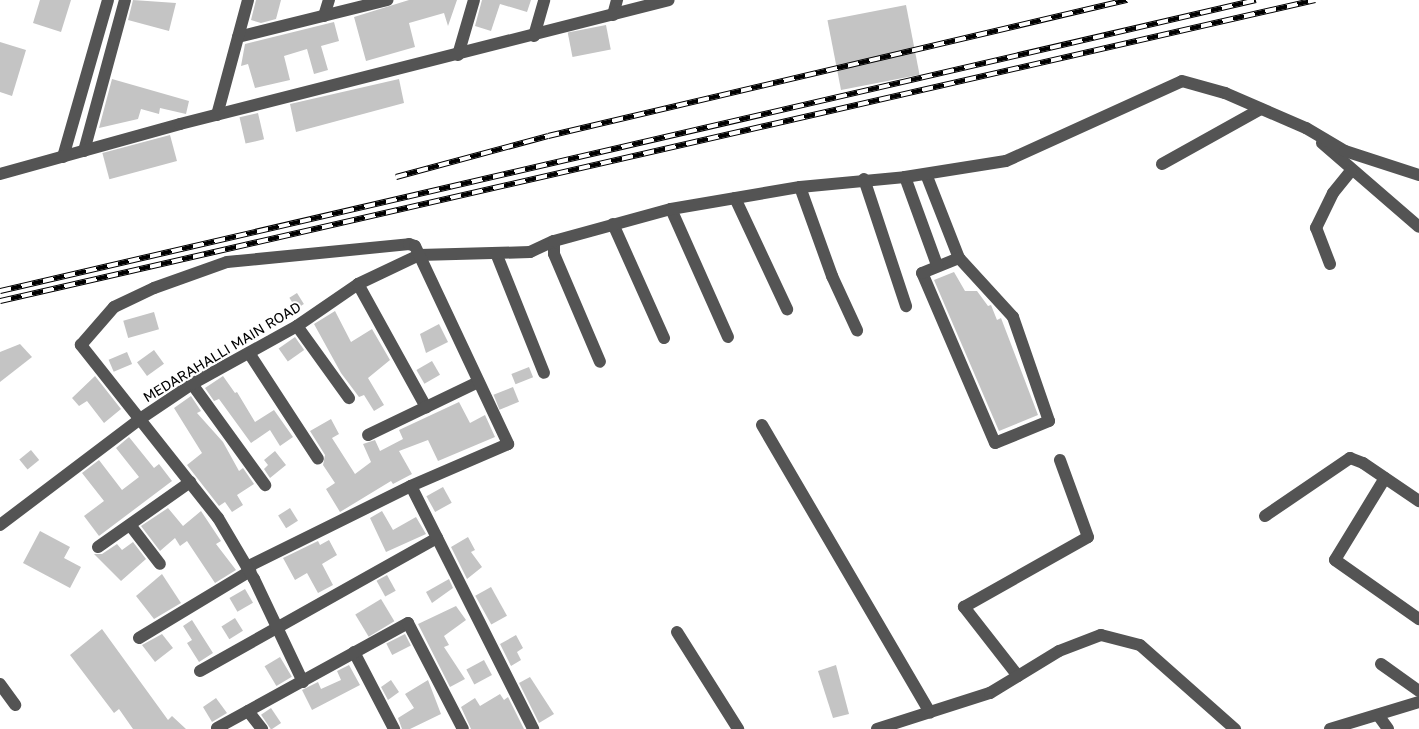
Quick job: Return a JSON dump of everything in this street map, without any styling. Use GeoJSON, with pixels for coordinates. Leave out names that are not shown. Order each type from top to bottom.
{"type":"FeatureCollection","features":[{"type":"Feature","properties":{"kind":"street"},"geometry":{"type":"LineString","coordinates":[[63,157],[108,0]]}},
{"type":"Feature","properties":{"kind":"street"},"geometry":{"type":"LineString","coordinates":[[84,151],[125,0]]}},
{"type":"Feature","properties":{"kind":"street"},"geometry":{"type":"LineString","coordinates":[[217,115],[248,0]]}},
{"type":"Feature","properties":{"kind":"street"},"geometry":{"type":"LineString","coordinates":[[324,16],[329,0]]}},
{"type":"Feature","properties":{"kind":"street"},"geometry":{"type":"LineString","coordinates":[[238,37],[387,0]]}},
{"type":"Feature","properties":{"kind":"street"},"geometry":{"type":"LineString","coordinates":[[458,55],[474,0]]}},
{"type":"Feature","properties":{"kind":"street"},"geometry":{"type":"LineString","coordinates":[[534,36],[544,0]]}},
{"type":"Feature","properties":{"kind":"street"},"geometry":{"type":"LineString","coordinates":[[613,15],[617,0]]}},
{"type":"Feature","properties":{"kind":"street"},"geometry":{"type":"LineString","coordinates":[[0,174],[217,115],[534,36],[669,0]]}},
{"type":"Feature","properties":{"kind":"street"},"geometry":{"type":"LineString","coordinates":[[419,255],[530,252],[554,241],[671,209],[800,187],[864,179],[905,177],[1006,161],[1182,81],[1225,93],[1306,128],[1344,150],[1419,175]]}},
{"type":"Feature","properties":{"kind":"street"},"geometry":{"type":"LineString","coordinates":[[1162,164],[1261,109]]}},
{"type":"Feature","properties":{"kind":"street"},"geometry":{"type":"LineString","coordinates":[[1306,128],[1352,171],[1419,226]]}},
{"type":"Feature","properties":{"kind":"street"},"geometry":{"type":"LineString","coordinates":[[1330,264],[1316,228],[1333,193],[1352,171]]}},
{"type":"Feature","properties":{"kind":"street"},"geometry":{"type":"LineString","coordinates":[[926,174],[959,258],[1013,317],[1049,420],[995,443],[922,273],[937,265],[959,258]]}},
{"type":"Feature","properties":{"kind":"street"},"geometry":{"type":"LineString","coordinates":[[905,177],[937,265]]}},
{"type":"Feature","properties":{"kind":"street"},"geometry":{"type":"LineString","coordinates":[[864,179],[906,306]]}},
{"type":"Feature","properties":{"kind":"street"},"geometry":{"type":"LineString","coordinates":[[800,187],[832,276],[857,330]]}},
{"type":"Feature","properties":{"kind":"street"},"geometry":{"type":"LineString","coordinates":[[735,198],[787,309]]}},
{"type":"Feature","properties":{"kind":"street"},"geometry":{"type":"LineString","coordinates":[[671,209],[728,336]]}},
{"type":"Feature","properties":{"kind":"street"},"geometry":{"type":"LineString","coordinates":[[613,224],[664,338]]}},
{"type":"Feature","properties":{"kind":"street"},"geometry":{"type":"LineString","coordinates":[[554,241],[554,254],[600,362]]}},
{"type":"Feature","properties":{"kind":"street"},"geometry":{"type":"LineString","coordinates":[[139,638],[248,569],[411,486],[508,444],[415,246],[409,244],[227,262],[154,288],[114,307],[81,345],[218,518],[248,569],[303,682]]}},
{"type":"Feature","properties":{"kind":"street"},"geometry":{"type":"LineString","coordinates":[[496,253],[544,373]]}},
{"type":"Feature","properties":{"kind":"street","name":"MEDARAHALLI MAIN ROAD"},"geometry":{"type":"LineString","coordinates":[[0,525],[140,419],[192,384],[297,326],[358,284],[419,255]]}},
{"type":"Feature","properties":{"kind":"street"},"geometry":{"type":"LineString","coordinates":[[358,284],[426,407]]}},
{"type":"Feature","properties":{"kind":"street"},"geometry":{"type":"LineString","coordinates":[[297,326],[349,398]]}},
{"type":"Feature","properties":{"kind":"street"},"geometry":{"type":"LineString","coordinates":[[249,353],[318,459]]}},
{"type":"Feature","properties":{"kind":"street"},"geometry":{"type":"LineString","coordinates":[[368,435],[478,382]]}},
{"type":"Feature","properties":{"kind":"street"},"geometry":{"type":"LineString","coordinates":[[192,384],[265,485]]}},
{"type":"Feature","properties":{"kind":"street"},"geometry":{"type":"LineString","coordinates":[[762,425],[930,712]]}},
{"type":"Feature","properties":{"kind":"street"},"geometry":{"type":"LineString","coordinates":[[1265,516],[1350,458],[1385,478],[1419,501]]}},
{"type":"Feature","properties":{"kind":"street"},"geometry":{"type":"LineString","coordinates":[[1018,676],[964,607],[1088,537],[1060,460]]}},
{"type":"Feature","properties":{"kind":"street"},"geometry":{"type":"LineString","coordinates":[[1385,478],[1334,560],[1419,619]]}},
{"type":"Feature","properties":{"kind":"street"},"geometry":{"type":"LineString","coordinates":[[98,547],[190,482]]}},
{"type":"Feature","properties":{"kind":"street"},"geometry":{"type":"LineString","coordinates":[[411,486],[533,729]]}},
{"type":"Feature","properties":{"kind":"street"},"geometry":{"type":"LineString","coordinates":[[130,525],[160,564]]}},
{"type":"Feature","properties":{"kind":"street"},"geometry":{"type":"LineString","coordinates":[[200,671],[437,538]]}},
{"type":"Feature","properties":{"kind":"street"},"geometry":{"type":"LineString","coordinates":[[217,728],[408,623],[462,729]]}},
{"type":"Feature","properties":{"kind":"street"},"geometry":{"type":"LineString","coordinates":[[677,632],[738,729]]}},
{"type":"Feature","properties":{"kind":"street"},"geometry":{"type":"LineString","coordinates":[[877,729],[990,694],[1059,650],[1101,635],[1140,645],[1234,729]]}},
{"type":"Feature","properties":{"kind":"street"},"geometry":{"type":"LineString","coordinates":[[354,652],[394,729]]}},
{"type":"Feature","properties":{"kind":"street"},"geometry":{"type":"LineString","coordinates":[[1381,664],[1419,691]]}},
{"type":"Feature","properties":{"kind":"street"},"geometry":{"type":"LineString","coordinates":[[0,684],[15,705]]}},
{"type":"Feature","properties":{"kind":"street"},"geometry":{"type":"LineString","coordinates":[[1330,729],[1419,702]]}},
{"type":"Feature","properties":{"kind":"street"},"geometry":{"type":"LineString","coordinates":[[248,711],[262,729]]}},
{"type":"Feature","properties":{"kind":"street"},"geometry":{"type":"LineString","coordinates":[[1378,715],[1388,729]]}},
{"type":"Feature","properties":{"kind":"building"},"geometry":{"type":"Polygon","coordinates":[[[40,0],[71,0],[61,32],[33,23],[40,0]]]}},
{"type":"Feature","properties":{"kind":"building"},"geometry":{"type":"Polygon","coordinates":[[[133,0],[176,3],[169,31],[128,20],[133,0]]]}},
{"type":"Feature","properties":{"kind":"building"},"geometry":{"type":"Polygon","coordinates":[[[256,0],[281,0],[276,19],[261,23],[251,20],[256,0]]]}},
{"type":"Feature","properties":{"kind":"building"},"geometry":{"type":"Polygon","coordinates":[[[409,0],[457,0],[448,26],[444,13],[409,23],[415,47],[366,61],[354,17],[409,0]]]}},
{"type":"Feature","properties":{"kind":"building"},"geometry":{"type":"Polygon","coordinates":[[[482,0],[531,0],[527,12],[500,4],[491,31],[475,26],[482,0]]]}},
{"type":"Feature","properties":{"kind":"building"},"geometry":{"type":"Polygon","coordinates":[[[906,5],[920,75],[841,90],[827,20],[906,5]]]}},
{"type":"Feature","properties":{"kind":"building"},"geometry":{"type":"Polygon","coordinates":[[[334,22],[339,41],[321,46],[328,70],[314,74],[307,49],[284,56],[290,80],[255,88],[248,64],[241,66],[245,44],[334,22]]]}},
{"type":"Feature","properties":{"kind":"building"},"geometry":{"type":"Polygon","coordinates":[[[606,25],[611,50],[572,57],[568,32],[606,25]]]}},
{"type":"Feature","properties":{"kind":"building"},"geometry":{"type":"Polygon","coordinates":[[[0,42],[26,50],[12,96],[0,92],[0,42]]]}},
{"type":"Feature","properties":{"kind":"building"},"geometry":{"type":"Polygon","coordinates":[[[112,79],[189,101],[186,114],[160,108],[159,114],[141,109],[138,119],[99,128],[112,79]]]}},
{"type":"Feature","properties":{"kind":"building"},"geometry":{"type":"Polygon","coordinates":[[[399,79],[404,103],[296,132],[290,104],[399,79]]]}},
{"type":"Feature","properties":{"kind":"building"},"geometry":{"type":"Polygon","coordinates":[[[258,113],[264,139],[246,144],[239,117],[258,113]]]}},
{"type":"Feature","properties":{"kind":"building"},"geometry":{"type":"Polygon","coordinates":[[[170,135],[177,161],[109,179],[102,153],[170,135]]]}},
{"type":"Feature","properties":{"kind":"building"},"geometry":{"type":"Polygon","coordinates":[[[954,272],[965,291],[977,291],[988,306],[991,305],[997,320],[1001,318],[1038,415],[999,431],[934,280],[954,272]]]}},
{"type":"Feature","properties":{"kind":"building"},"geometry":{"type":"Polygon","coordinates":[[[297,293],[304,304],[296,309],[289,298],[297,293]]]}},
{"type":"Feature","properties":{"kind":"building"},"geometry":{"type":"Polygon","coordinates":[[[335,311],[351,342],[372,329],[390,360],[368,378],[384,405],[374,411],[364,395],[359,397],[341,373],[314,324],[335,311]]]}},
{"type":"Feature","properties":{"kind":"building"},"geometry":{"type":"Polygon","coordinates":[[[154,312],[159,329],[128,338],[123,321],[154,312]]]}},
{"type":"Feature","properties":{"kind":"building"},"geometry":{"type":"Polygon","coordinates":[[[439,324],[448,342],[426,353],[420,334],[439,324]]]}},
{"type":"Feature","properties":{"kind":"building"},"geometry":{"type":"Polygon","coordinates":[[[295,337],[304,350],[288,362],[279,348],[295,337]]]}},
{"type":"Feature","properties":{"kind":"building"},"geometry":{"type":"Polygon","coordinates":[[[20,344],[32,357],[0,382],[0,352],[20,344]]]}},
{"type":"Feature","properties":{"kind":"building"},"geometry":{"type":"Polygon","coordinates":[[[154,350],[164,364],[147,376],[137,362],[154,350]]]}},
{"type":"Feature","properties":{"kind":"building"},"geometry":{"type":"Polygon","coordinates":[[[127,352],[132,364],[114,372],[109,360],[127,352]]]}},
{"type":"Feature","properties":{"kind":"building"},"geometry":{"type":"Polygon","coordinates":[[[432,361],[440,375],[424,384],[416,370],[432,361]]]}},
{"type":"Feature","properties":{"kind":"building"},"geometry":{"type":"Polygon","coordinates":[[[529,367],[533,377],[516,384],[511,374],[529,367]]]}},
{"type":"Feature","properties":{"kind":"building"},"geometry":{"type":"Polygon","coordinates":[[[95,376],[121,409],[104,423],[87,401],[79,406],[72,398],[95,376]]]}},
{"type":"Feature","properties":{"kind":"building"},"geometry":{"type":"Polygon","coordinates":[[[223,376],[235,393],[237,392],[255,422],[274,410],[293,437],[280,446],[270,430],[251,443],[219,399],[214,401],[205,388],[223,376]]]}},
{"type":"Feature","properties":{"kind":"building"},"geometry":{"type":"Polygon","coordinates":[[[513,387],[519,402],[500,410],[494,395],[513,387]]]}},
{"type":"Feature","properties":{"kind":"building"},"geometry":{"type":"Polygon","coordinates":[[[191,396],[201,411],[197,413],[223,442],[239,471],[243,468],[254,484],[237,495],[243,505],[232,512],[225,502],[219,506],[187,465],[202,453],[174,408],[191,396]]]}},
{"type":"Feature","properties":{"kind":"building"},"geometry":{"type":"Polygon","coordinates":[[[459,402],[470,423],[485,415],[495,437],[438,461],[428,440],[399,451],[412,474],[393,484],[391,481],[340,512],[326,489],[335,483],[323,465],[325,455],[310,431],[331,419],[339,434],[332,438],[355,474],[371,462],[363,444],[375,440],[380,451],[403,439],[399,430],[459,402]]]}},
{"type":"Feature","properties":{"kind":"building"},"geometry":{"type":"Polygon","coordinates":[[[129,437],[154,468],[159,464],[172,481],[99,536],[84,516],[104,501],[82,473],[99,460],[122,490],[139,477],[116,448],[129,437]]]}},
{"type":"Feature","properties":{"kind":"building"},"geometry":{"type":"Polygon","coordinates":[[[31,450],[39,460],[28,470],[19,459],[31,450]]]}},
{"type":"Feature","properties":{"kind":"building"},"geometry":{"type":"Polygon","coordinates":[[[275,451],[286,465],[270,478],[264,469],[268,465],[264,460],[275,451]]]}},
{"type":"Feature","properties":{"kind":"building"},"geometry":{"type":"Polygon","coordinates":[[[443,487],[452,503],[435,512],[426,496],[443,487]]]}},
{"type":"Feature","properties":{"kind":"building"},"geometry":{"type":"Polygon","coordinates":[[[168,508],[183,526],[201,511],[221,541],[216,544],[236,570],[215,583],[187,541],[180,546],[175,538],[160,551],[141,526],[168,508]]]}},
{"type":"Feature","properties":{"kind":"building"},"geometry":{"type":"Polygon","coordinates":[[[290,508],[298,521],[286,528],[278,515],[290,508]]]}},
{"type":"Feature","properties":{"kind":"building"},"geometry":{"type":"Polygon","coordinates":[[[382,511],[393,530],[416,517],[426,534],[386,552],[370,518],[382,511]]]}},
{"type":"Feature","properties":{"kind":"building"},"geometry":{"type":"Polygon","coordinates":[[[40,531],[70,547],[64,558],[81,567],[70,588],[23,563],[40,531]]]}},
{"type":"Feature","properties":{"kind":"building"},"geometry":{"type":"Polygon","coordinates":[[[468,537],[475,550],[471,552],[482,567],[467,579],[451,547],[468,537]]]}},
{"type":"Feature","properties":{"kind":"building"},"geometry":{"type":"Polygon","coordinates":[[[329,540],[337,555],[322,564],[333,585],[318,593],[307,573],[295,580],[283,558],[318,541],[320,545],[329,540]]]}},
{"type":"Feature","properties":{"kind":"building"},"geometry":{"type":"Polygon","coordinates":[[[133,542],[146,559],[121,581],[94,554],[102,554],[117,544],[122,550],[133,542]]]}},
{"type":"Feature","properties":{"kind":"building"},"geometry":{"type":"Polygon","coordinates":[[[162,574],[181,603],[154,619],[136,596],[162,574]]]}},
{"type":"Feature","properties":{"kind":"building"},"geometry":{"type":"Polygon","coordinates":[[[387,575],[396,591],[385,597],[377,581],[387,575]]]}},
{"type":"Feature","properties":{"kind":"building"},"geometry":{"type":"Polygon","coordinates":[[[449,579],[453,588],[432,603],[426,592],[449,579]]]}},
{"type":"Feature","properties":{"kind":"building"},"geometry":{"type":"Polygon","coordinates":[[[491,587],[507,616],[491,625],[475,596],[491,587]]]}},
{"type":"Feature","properties":{"kind":"building"},"geometry":{"type":"Polygon","coordinates":[[[245,589],[253,603],[237,612],[229,598],[245,589]]]}},
{"type":"Feature","properties":{"kind":"building"},"geometry":{"type":"Polygon","coordinates":[[[381,599],[394,621],[369,637],[355,614],[381,599]]]}},
{"type":"Feature","properties":{"kind":"building"},"geometry":{"type":"Polygon","coordinates":[[[456,606],[466,620],[444,636],[449,645],[444,647],[465,679],[450,687],[418,624],[456,606]]]}},
{"type":"Feature","properties":{"kind":"building"},"geometry":{"type":"Polygon","coordinates":[[[235,618],[243,631],[229,639],[221,626],[235,618]]]}},
{"type":"Feature","properties":{"kind":"building"},"geometry":{"type":"Polygon","coordinates":[[[192,620],[213,653],[199,662],[187,643],[192,640],[183,626],[192,620]]]}},
{"type":"Feature","properties":{"kind":"building"},"geometry":{"type":"Polygon","coordinates":[[[102,629],[168,720],[172,716],[186,729],[133,729],[119,709],[114,713],[70,655],[102,629]]]}},
{"type":"Feature","properties":{"kind":"building"},"geometry":{"type":"Polygon","coordinates":[[[162,634],[173,648],[155,662],[142,645],[162,634]]]}},
{"type":"Feature","properties":{"kind":"building"},"geometry":{"type":"Polygon","coordinates":[[[405,634],[411,646],[392,655],[386,644],[405,634]]]}},
{"type":"Feature","properties":{"kind":"building"},"geometry":{"type":"Polygon","coordinates":[[[516,635],[523,648],[517,652],[521,660],[511,666],[500,644],[516,635]]]}},
{"type":"Feature","properties":{"kind":"building"},"geometry":{"type":"Polygon","coordinates":[[[280,657],[292,677],[276,686],[265,666],[280,657]]]}},
{"type":"Feature","properties":{"kind":"building"},"geometry":{"type":"Polygon","coordinates":[[[484,660],[492,675],[474,684],[466,669],[484,660]]]}},
{"type":"Feature","properties":{"kind":"building"},"geometry":{"type":"Polygon","coordinates":[[[349,665],[360,685],[312,710],[302,690],[318,682],[321,689],[341,680],[337,671],[349,665]]]}},
{"type":"Feature","properties":{"kind":"building"},"geometry":{"type":"Polygon","coordinates":[[[836,665],[849,714],[833,718],[818,671],[836,665]]]}},
{"type":"Feature","properties":{"kind":"building"},"geometry":{"type":"Polygon","coordinates":[[[530,677],[554,714],[539,723],[519,683],[530,677]]]}},
{"type":"Feature","properties":{"kind":"building"},"geometry":{"type":"Polygon","coordinates":[[[391,680],[399,692],[388,700],[381,687],[391,680]]]}},
{"type":"Feature","properties":{"kind":"building"},"geometry":{"type":"Polygon","coordinates":[[[428,680],[441,714],[410,729],[402,729],[398,718],[414,708],[405,694],[428,680]]]}},
{"type":"Feature","properties":{"kind":"building"},"geometry":{"type":"Polygon","coordinates":[[[500,694],[504,700],[508,697],[524,729],[471,729],[461,707],[475,698],[480,706],[500,694]]]}},
{"type":"Feature","properties":{"kind":"building"},"geometry":{"type":"Polygon","coordinates":[[[216,698],[227,713],[212,722],[203,707],[216,698]]]}},
{"type":"Feature","properties":{"kind":"building"},"geometry":{"type":"Polygon","coordinates":[[[271,708],[281,723],[271,729],[261,715],[271,708]]]}},
{"type":"Feature","properties":{"kind":"railway"},"geometry":{"type":"LineString","coordinates":[[396,177],[548,136],[1127,0]]}},
{"type":"Feature","properties":{"kind":"railway"},"geometry":{"type":"LineString","coordinates":[[0,291],[1256,0]]}},
{"type":"Feature","properties":{"kind":"railway"},"geometry":{"type":"LineString","coordinates":[[0,301],[1315,0]]}}]}
